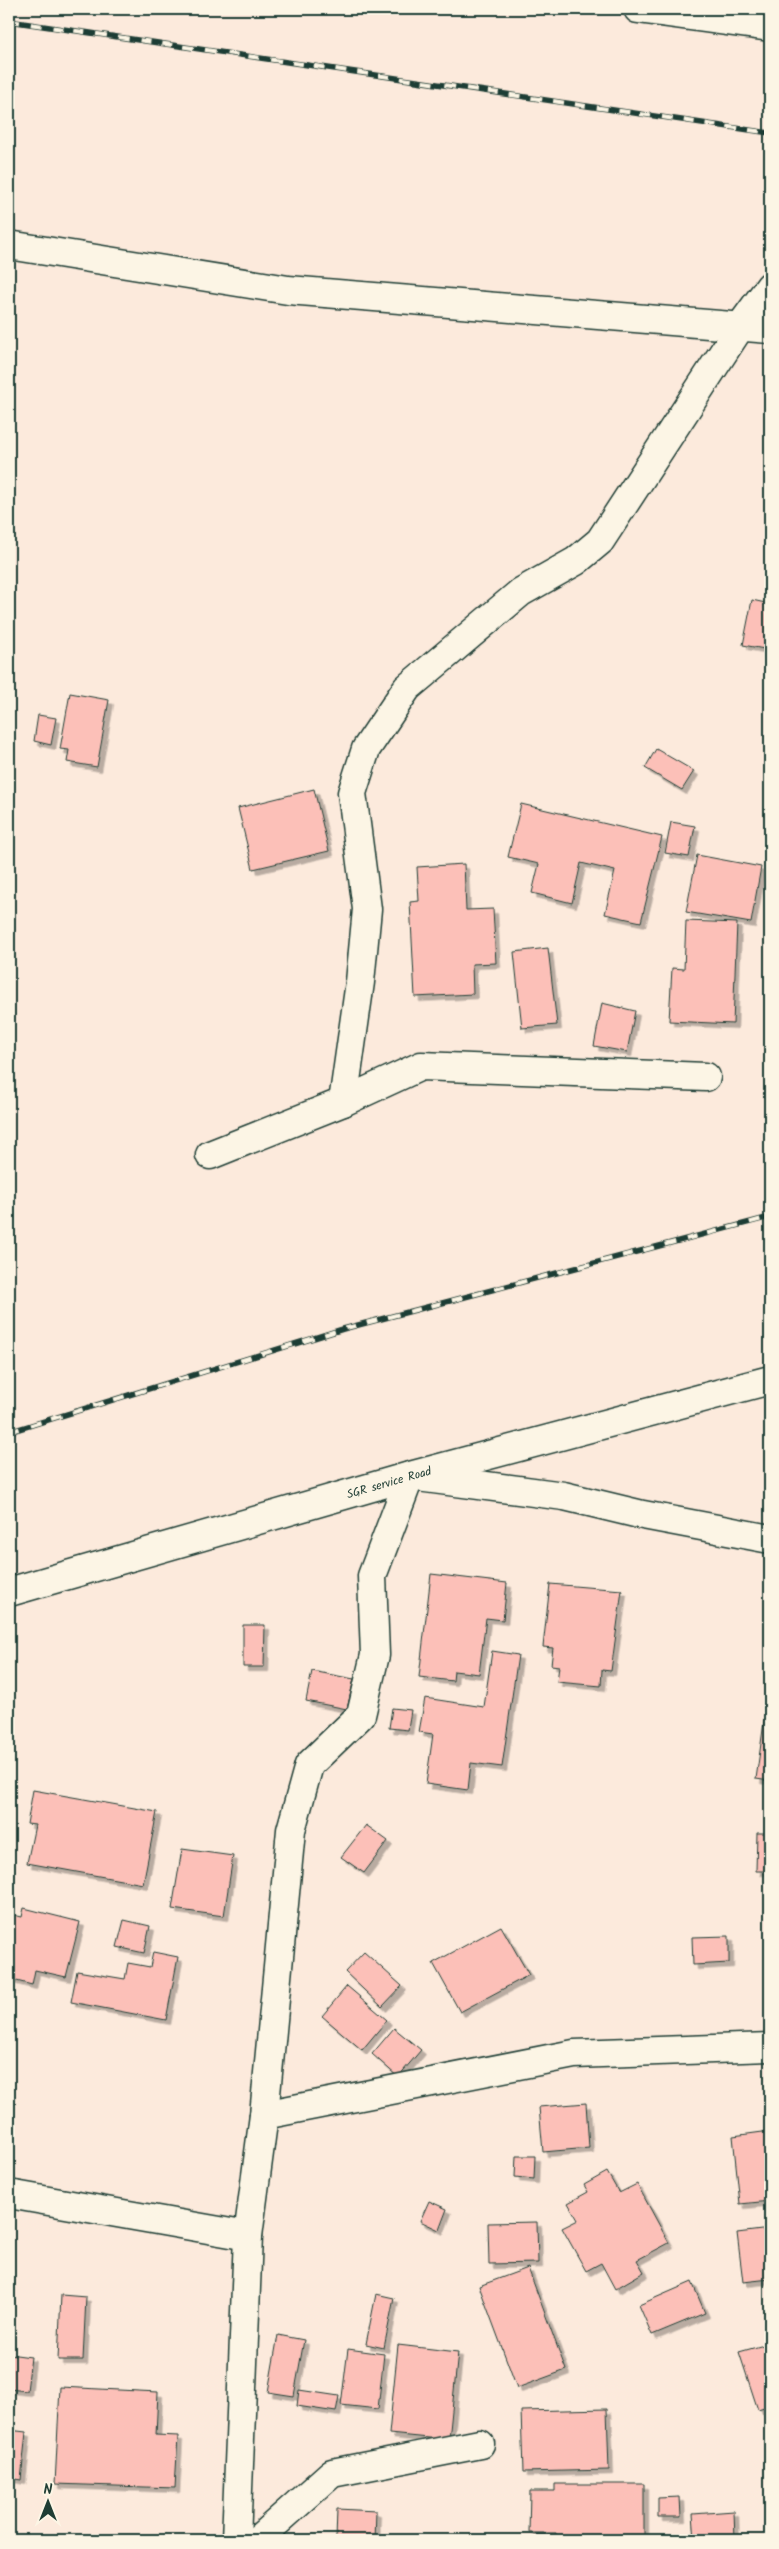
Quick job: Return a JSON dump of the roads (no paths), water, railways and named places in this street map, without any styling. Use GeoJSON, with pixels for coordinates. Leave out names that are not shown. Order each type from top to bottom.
{"type":"FeatureCollection","features":[{"type":"Feature","properties":{"kind":"street"},"geometry":{"type":"LineString","coordinates":[[638,9],[770,27]]}},
{"type":"Feature","properties":{"kind":"street"},"geometry":{"type":"LineString","coordinates":[[9,245],[288,290],[770,329]]}},
{"type":"Feature","properties":{"kind":"street"},"geometry":{"type":"LineString","coordinates":[[344,1102],[360,982],[367,909],[352,793],[366,748],[406,688],[521,592],[576,561],[600,541],[740,327],[770,286]]}},
{"type":"Feature","properties":{"kind":"street"},"geometry":{"type":"LineString","coordinates":[[210,1155],[344,1102],[421,1066],[706,1077]]}},
{"type":"Feature","properties":{"kind":"street","name":"SGR service Road"},"geometry":{"type":"LineString","coordinates":[[9,1592],[410,1476],[770,1380]]}},
{"type":"Feature","properties":{"kind":"street"},"geometry":{"type":"LineString","coordinates":[[236,2540],[248,2236],[264,2116],[291,1830],[309,1765],[361,1715],[375,1655],[372,1576],[410,1476],[564,1496],[643,1515],[770,1539]]}},
{"type":"Feature","properties":{"kind":"street"},"geometry":{"type":"LineString","coordinates":[[264,2116],[574,2054],[770,2047]]}},
{"type":"Feature","properties":{"kind":"street"},"geometry":{"type":"LineString","coordinates":[[9,2194],[248,2236]]}},
{"type":"Feature","properties":{"kind":"street"},"geometry":{"type":"LineString","coordinates":[[257,2540],[332,2473],[480,2444]]}},
{"type":"Feature","properties":{"kind":"railway"},"geometry":{"type":"LineString","coordinates":[[9,21],[770,133]]}},
{"type":"Feature","properties":{"kind":"railway"},"geometry":{"type":"LineString","coordinates":[[9,1432],[343,1329],[770,1217]]}}]}
